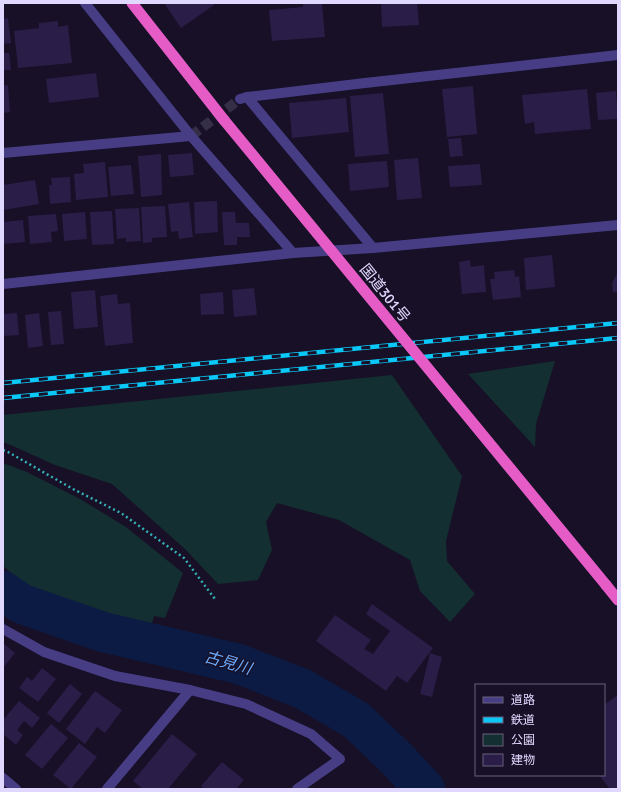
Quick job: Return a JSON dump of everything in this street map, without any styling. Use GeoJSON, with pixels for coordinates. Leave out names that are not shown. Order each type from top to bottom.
{"type":"FeatureCollection","features":[{"type":"Feature","properties":{"kind":"highway","name":"国道301号"},"geometry":{"type":"LineString","coordinates":[[132,3],[224,120],[618,600]]}},
{"type":"Feature","properties":{"kind":"street"},"geometry":{"type":"LineString","coordinates":[[85,3],[191,136],[293,254]]}},
{"type":"Feature","properties":{"kind":"street"},"geometry":{"type":"LineString","coordinates":[[373,248],[243,98],[618,55]]}},
{"type":"Feature","properties":{"kind":"street"},"geometry":{"type":"LineString","coordinates":[[3,153],[191,136]]}},
{"type":"Feature","properties":{"kind":"street"},"geometry":{"type":"LineString","coordinates":[[3,284],[293,254],[618,225]]}},
{"type":"Feature","properties":{"kind":"street"},"geometry":{"type":"LineString","coordinates":[[3,629],[44,652],[115,676],[190,690],[246,704],[311,734],[340,758],[297,789]]}},
{"type":"Feature","properties":{"kind":"street"},"geometry":{"type":"LineString","coordinates":[[107,789],[190,690]]}},
{"type":"Feature","properties":{"kind":"street"},"geometry":{"type":"LineString","coordinates":[[3,778],[16,789]]}},
{"type":"Feature","properties":{"kind":"path"},"geometry":{"type":"LineString","coordinates":[[3,450],[73,489],[121,513],[184,558],[215,598]]}},
{"type":"Feature","properties":{"kind":"green space"},"geometry":{"type":"Polygon","coordinates":[[[555,361],[536,424],[535,447],[468,374],[555,361]]]}},
{"type":"Feature","properties":{"kind":"green space"},"geometry":{"type":"Polygon","coordinates":[[[392,375],[462,476],[446,541],[447,561],[475,594],[450,622],[420,591],[410,560],[339,520],[277,503],[266,522],[272,550],[258,580],[218,584],[185,549],[112,484],[55,465],[3,442],[3,415],[392,375]]]}},
{"type":"Feature","properties":{"kind":"green space"},"geometry":{"type":"Polygon","coordinates":[[[3,463],[27,472],[80,499],[126,527],[183,573],[165,618],[154,616],[152,623],[78,609],[41,598],[3,566],[3,463]]]}},
{"type":"Feature","properties":{"kind":"building"},"geometry":{"type":"Polygon","coordinates":[[[164,3],[213,3],[214,5],[181,28],[164,3]]]}},
{"type":"Feature","properties":{"kind":"building"},"geometry":{"type":"Polygon","coordinates":[[[303,3],[322,3],[325,37],[272,41],[269,10],[303,7],[303,3]]]}},
{"type":"Feature","properties":{"kind":"building"},"geometry":{"type":"Polygon","coordinates":[[[381,3],[417,3],[419,25],[382,27],[381,3]]]}},
{"type":"Feature","properties":{"kind":"building"},"geometry":{"type":"Polygon","coordinates":[[[8,18],[11,43],[3,44],[3,19],[8,18]]]}},
{"type":"Feature","properties":{"kind":"building"},"geometry":{"type":"Polygon","coordinates":[[[58,21],[58,27],[68,25],[72,63],[18,68],[14,31],[39,28],[39,23],[58,21]]]}},
{"type":"Feature","properties":{"kind":"building"},"geometry":{"type":"Polygon","coordinates":[[[3,53],[9,53],[11,70],[3,70],[3,53]]]}},
{"type":"Feature","properties":{"kind":"building"},"geometry":{"type":"Polygon","coordinates":[[[96,73],[99,97],[49,103],[46,79],[96,73]]]}},
{"type":"Feature","properties":{"kind":"building"},"geometry":{"type":"Polygon","coordinates":[[[8,85],[10,112],[3,113],[3,86],[8,85]]]}},
{"type":"Feature","properties":{"kind":"building"},"geometry":{"type":"Polygon","coordinates":[[[473,86],[477,134],[447,137],[442,89],[473,86]]]}},
{"type":"Feature","properties":{"kind":"building"},"geometry":{"type":"Polygon","coordinates":[[[587,89],[591,129],[535,134],[534,122],[525,124],[522,95],[587,89]]]}},
{"type":"Feature","properties":{"kind":"building"},"geometry":{"type":"Polygon","coordinates":[[[616,91],[618,119],[598,120],[596,93],[616,91]]]}},
{"type":"Feature","properties":{"kind":"building"},"geometry":{"type":"Polygon","coordinates":[[[383,93],[389,154],[355,157],[350,96],[383,93]]]}},
{"type":"Feature","properties":{"kind":"building"},"geometry":{"type":"Polygon","coordinates":[[[346,98],[349,132],[292,138],[289,103],[346,98]]]}},
{"type":"Feature","properties":{"kind":"building"},"geometry":{"type":"Polygon","coordinates":[[[461,138],[463,156],[450,157],[448,139],[461,138]]]}},
{"type":"Feature","properties":{"kind":"building"},"geometry":{"type":"Polygon","coordinates":[[[192,153],[194,175],[170,177],[168,155],[192,153]]]}},
{"type":"Feature","properties":{"kind":"building"},"geometry":{"type":"Polygon","coordinates":[[[161,154],[162,195],[141,197],[138,156],[161,154]]]}},
{"type":"Feature","properties":{"kind":"building"},"geometry":{"type":"Polygon","coordinates":[[[418,158],[422,198],[397,200],[394,160],[418,158]]]}},
{"type":"Feature","properties":{"kind":"building"},"geometry":{"type":"Polygon","coordinates":[[[387,161],[389,187],[350,191],[348,164],[387,161]]]}},
{"type":"Feature","properties":{"kind":"building"},"geometry":{"type":"Polygon","coordinates":[[[105,162],[108,197],[76,200],[74,174],[84,173],[83,164],[105,162]]]}},
{"type":"Feature","properties":{"kind":"building"},"geometry":{"type":"Polygon","coordinates":[[[480,164],[482,185],[450,187],[448,166],[480,164]]]}},
{"type":"Feature","properties":{"kind":"building"},"geometry":{"type":"Polygon","coordinates":[[[131,165],[134,194],[111,196],[108,167],[131,165]]]}},
{"type":"Feature","properties":{"kind":"building"},"geometry":{"type":"Polygon","coordinates":[[[70,177],[71,202],[50,204],[49,185],[52,185],[51,178],[70,177]]]}},
{"type":"Feature","properties":{"kind":"building"},"geometry":{"type":"Polygon","coordinates":[[[35,180],[39,204],[3,210],[3,185],[35,180]]]}},
{"type":"Feature","properties":{"kind":"building"},"geometry":{"type":"Polygon","coordinates":[[[217,201],[218,232],[195,234],[194,202],[217,201]]]}},
{"type":"Feature","properties":{"kind":"building"},"geometry":{"type":"Polygon","coordinates":[[[189,202],[193,237],[179,239],[178,231],[171,232],[168,204],[189,202]]]}},
{"type":"Feature","properties":{"kind":"building"},"geometry":{"type":"Polygon","coordinates":[[[165,206],[167,237],[152,238],[152,242],[143,243],[141,207],[165,206]]]}},
{"type":"Feature","properties":{"kind":"building"},"geometry":{"type":"Polygon","coordinates":[[[139,208],[141,241],[126,242],[126,238],[117,239],[115,209],[139,208]]]}},
{"type":"Feature","properties":{"kind":"building"},"geometry":{"type":"Polygon","coordinates":[[[112,211],[114,244],[92,245],[90,212],[112,211]]]}},
{"type":"Feature","properties":{"kind":"building"},"geometry":{"type":"Polygon","coordinates":[[[85,212],[87,239],[64,241],[62,214],[85,212]]]}},
{"type":"Feature","properties":{"kind":"building"},"geometry":{"type":"Polygon","coordinates":[[[222,212],[235,212],[236,223],[249,223],[250,237],[237,237],[237,245],[224,245],[222,212]]]}},
{"type":"Feature","properties":{"kind":"building"},"geometry":{"type":"Polygon","coordinates":[[[56,214],[58,231],[51,232],[52,242],[30,244],[28,216],[56,214]]]}},
{"type":"Feature","properties":{"kind":"building"},"geometry":{"type":"Polygon","coordinates":[[[23,220],[25,242],[3,244],[3,222],[23,220]]]}},
{"type":"Feature","properties":{"kind":"building"},"geometry":{"type":"Polygon","coordinates":[[[552,255],[555,287],[526,290],[524,258],[552,255]]]}},
{"type":"Feature","properties":{"kind":"building"},"geometry":{"type":"Polygon","coordinates":[[[470,260],[471,267],[484,265],[486,292],[462,294],[459,262],[470,260]]]}},
{"type":"Feature","properties":{"kind":"building"},"geometry":{"type":"Polygon","coordinates":[[[514,270],[515,277],[519,276],[521,297],[493,300],[490,279],[495,279],[494,272],[514,270]]]}},
{"type":"Feature","properties":{"kind":"building"},"geometry":{"type":"Polygon","coordinates":[[[618,272],[618,292],[613,292],[612,283],[618,272]]]}},
{"type":"Feature","properties":{"kind":"building"},"geometry":{"type":"Polygon","coordinates":[[[254,288],[257,315],[234,317],[232,290],[254,288]]]}},
{"type":"Feature","properties":{"kind":"building"},"geometry":{"type":"Polygon","coordinates":[[[95,290],[98,327],[74,329],[71,292],[95,290]]]}},
{"type":"Feature","properties":{"kind":"building"},"geometry":{"type":"Polygon","coordinates":[[[223,292],[224,314],[201,315],[200,294],[223,292]]]}},
{"type":"Feature","properties":{"kind":"building"},"geometry":{"type":"Polygon","coordinates":[[[117,294],[118,304],[130,303],[133,343],[105,346],[100,296],[117,294]]]}},
{"type":"Feature","properties":{"kind":"building"},"geometry":{"type":"Polygon","coordinates":[[[61,311],[64,344],[51,345],[48,312],[61,311]]]}},
{"type":"Feature","properties":{"kind":"building"},"geometry":{"type":"Polygon","coordinates":[[[17,313],[19,335],[3,336],[3,314],[17,313]]]}},
{"type":"Feature","properties":{"kind":"building"},"geometry":{"type":"Polygon","coordinates":[[[39,313],[43,346],[28,348],[25,315],[39,313]]]}},
{"type":"Feature","properties":{"kind":"building"},"geometry":{"type":"Polygon","coordinates":[[[372,604],[433,648],[407,683],[397,676],[386,691],[316,641],[335,615],[371,640],[364,649],[373,654],[390,631],[366,614],[372,604]]]}},
{"type":"Feature","properties":{"kind":"building"},"geometry":{"type":"Polygon","coordinates":[[[3,643],[15,653],[3,668],[3,643]]]}},
{"type":"Feature","properties":{"kind":"building"},"geometry":{"type":"Polygon","coordinates":[[[430,653],[442,657],[432,697],[420,694],[430,653]]]}},
{"type":"Feature","properties":{"kind":"building"},"geometry":{"type":"Polygon","coordinates":[[[42,668],[56,679],[38,702],[19,688],[27,677],[32,681],[42,668]]]}},
{"type":"Feature","properties":{"kind":"building"},"geometry":{"type":"Polygon","coordinates":[[[70,684],[82,694],[59,723],[47,713],[70,684]]]}},
{"type":"Feature","properties":{"kind":"building"},"geometry":{"type":"Polygon","coordinates":[[[95,691],[122,710],[105,733],[97,727],[85,744],[66,729],[95,691]]]}},
{"type":"Feature","properties":{"kind":"building"},"geometry":{"type":"Polygon","coordinates":[[[618,695],[618,789],[610,789],[600,776],[605,776],[605,704],[618,695]]]}},
{"type":"Feature","properties":{"kind":"building"},"geometry":{"type":"Polygon","coordinates":[[[19,701],[40,718],[32,728],[24,721],[17,730],[23,735],[16,745],[3,734],[3,720],[19,701]]]}},
{"type":"Feature","properties":{"kind":"building"},"geometry":{"type":"Polygon","coordinates":[[[51,724],[68,738],[42,769],[25,755],[51,724]]]}},
{"type":"Feature","properties":{"kind":"building"},"geometry":{"type":"Polygon","coordinates":[[[172,734],[197,754],[168,789],[143,789],[133,781],[172,734]]]}},
{"type":"Feature","properties":{"kind":"building"},"geometry":{"type":"Polygon","coordinates":[[[79,743],[97,757],[71,789],[53,775],[79,743]]]}},
{"type":"Feature","properties":{"kind":"building"},"geometry":{"type":"Polygon","coordinates":[[[222,762],[244,780],[236,789],[205,789],[201,786],[222,762]]]}},
{"type":"Feature","properties":{"kind":"waterway","name":"古見川"},"geometry":{"type":"LineString","coordinates":[[3,591],[22,604],[103,632],[239,664],[303,689],[356,720],[396,758],[425,789]]}},
{"type":"Feature","properties":{"kind":"tunnel"},"geometry":{"type":"LineString","coordinates":[[191,136],[240,99]]}},
{"type":"Feature","properties":{"kind":"railway"},"geometry":{"type":"LineString","coordinates":[[3,383],[618,323]]}},
{"type":"Feature","properties":{"kind":"railway"},"geometry":{"type":"LineString","coordinates":[[3,398],[618,338]]}}]}
